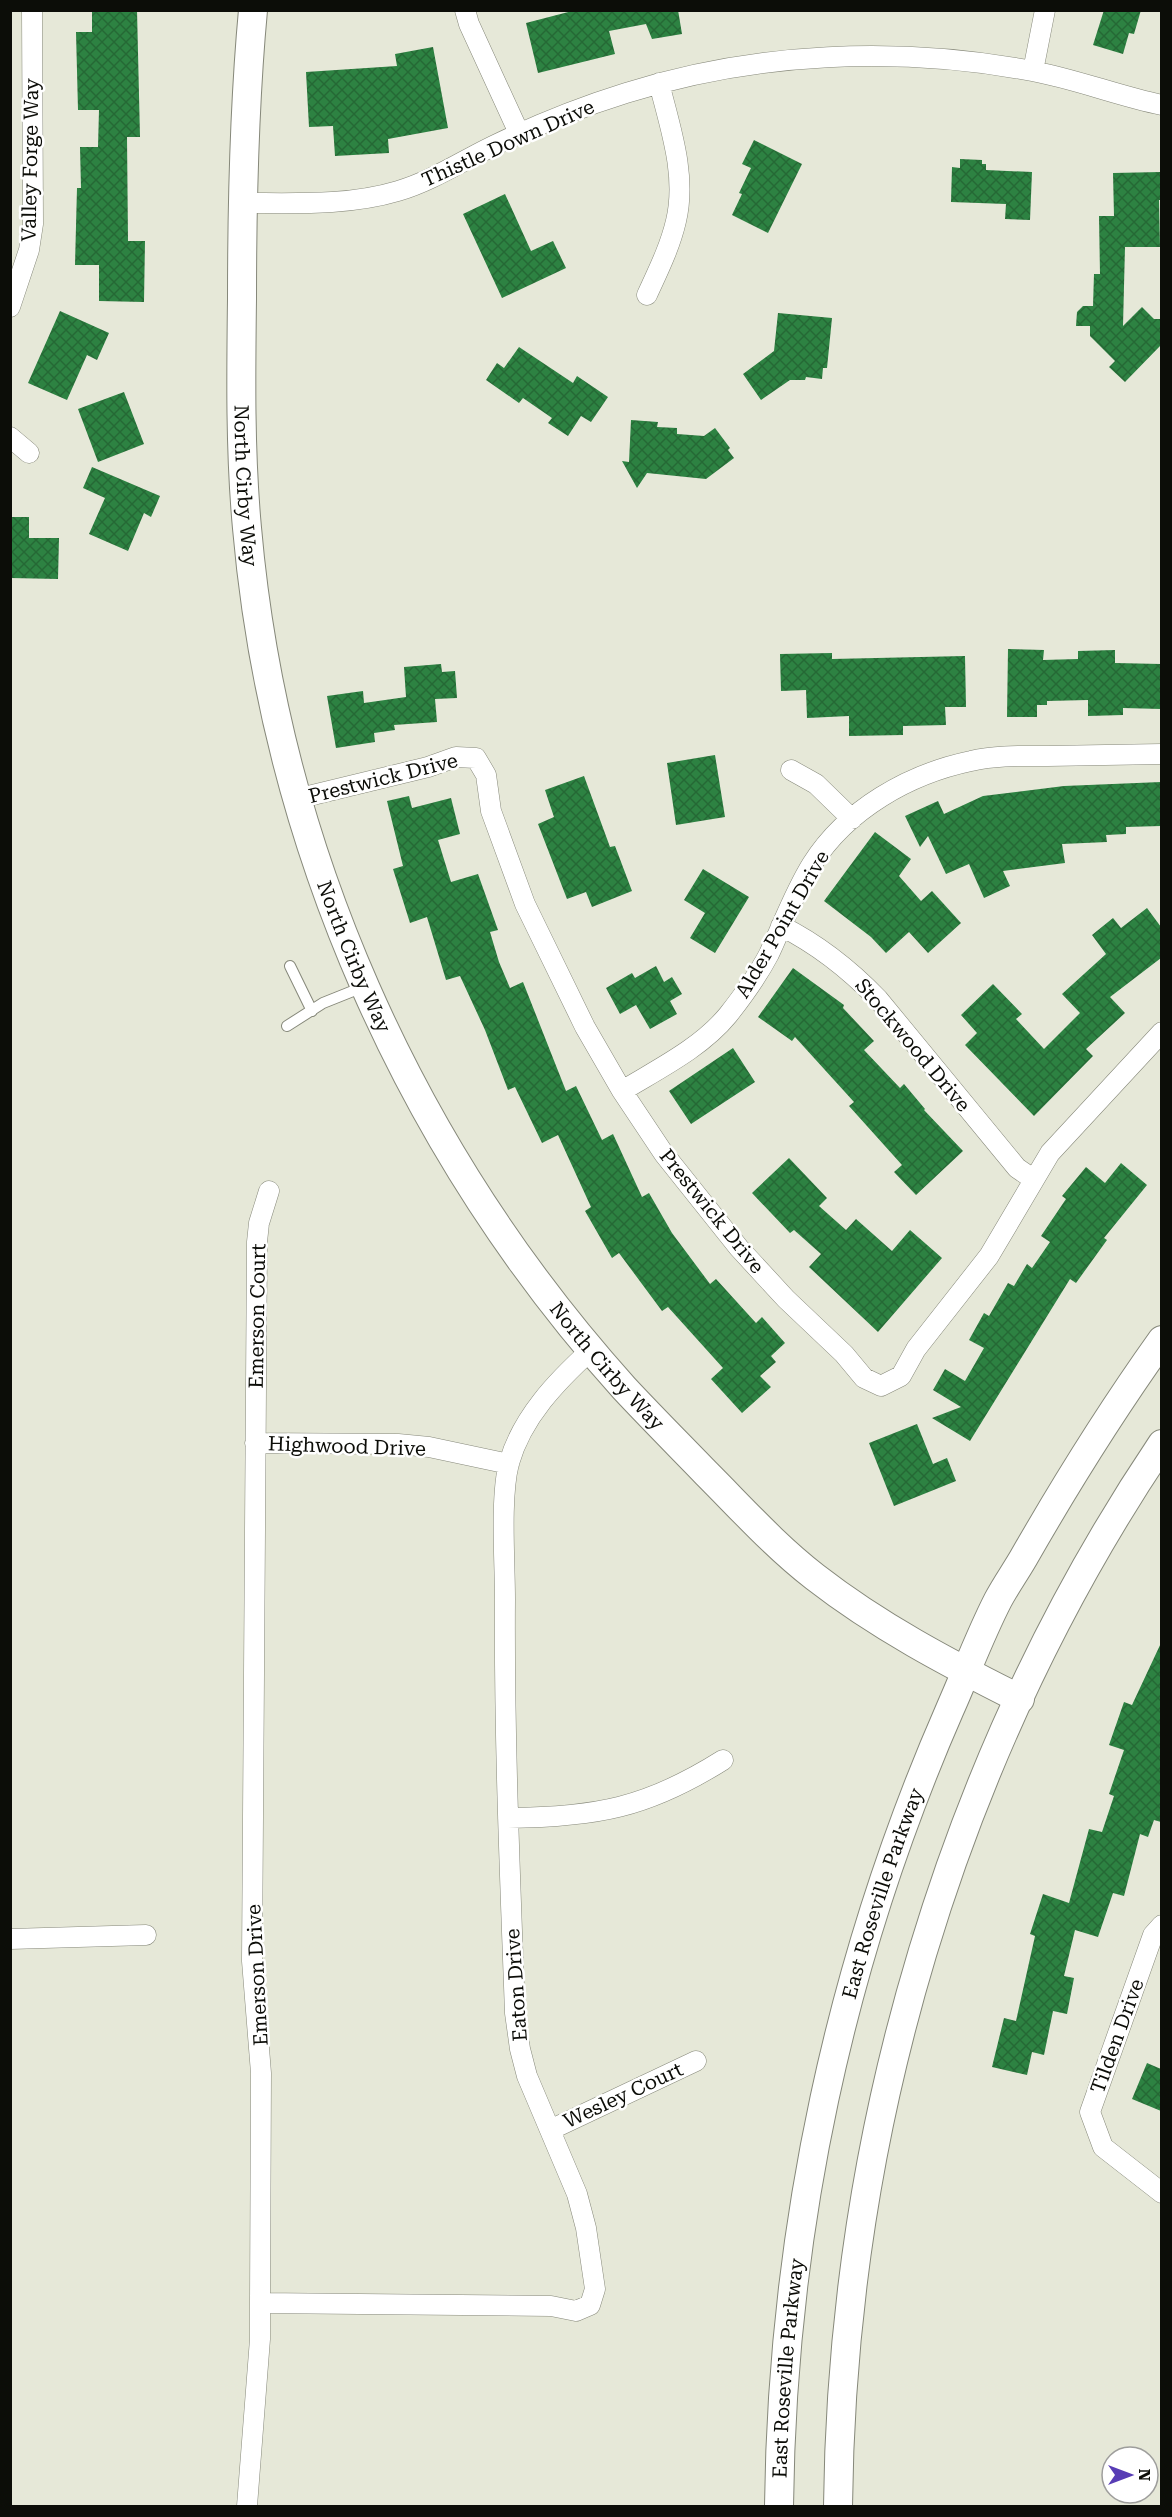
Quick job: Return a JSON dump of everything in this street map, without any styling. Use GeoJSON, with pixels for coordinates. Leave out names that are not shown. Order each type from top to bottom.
{"type":"FeatureCollection","features":[{"type":"Feature","properties":{"kind":"main road","name":"North Cirby Way"},"geometry":{"type":"LineString","coordinates":[[254,10],[242,203],[241,416],[247,531],[272,696],[296,799],[330,900],[363,987],[398,1060],[476,1195],[542,1290],[647,1413],[774,1543],[852,1604],[931,1654],[1020,1699]]}},
{"type":"Feature","properties":{"kind":"main road","name":"East Roseville Parkway"},"geometry":{"type":"LineString","coordinates":[[779,2506],[783,2384],[802,2216],[836,2044],[875,1906],[919,1784],[999,1599],[1079,1461],[1161,1340]]}},
{"type":"Feature","properties":{"kind":"main road"},"geometry":{"type":"LineString","coordinates":[[838,2506],[843,2389],[849,2316],[861,2222],[877,2130],[930,1925],[972,1811],[1052,1630],[1095,1550],[1161,1444]]}},
{"type":"Feature","properties":{"kind":"street","name":"Valley Forge Way"},"geometry":{"type":"LineString","coordinates":[[10,307],[16,276],[33,224],[32,10]]}},
{"type":"Feature","properties":{"kind":"street"},"geometry":{"type":"LineString","coordinates":[[465,10],[469,24],[519,133]]}},
{"type":"Feature","properties":{"kind":"street"},"geometry":{"type":"LineString","coordinates":[[1033,71],[1045,10]]}},
{"type":"Feature","properties":{"kind":"street","name":"Thistle Down Drive"},"geometry":{"type":"LineString","coordinates":[[242,203],[327,202],[382,195],[426,180],[519,133],[593,104],[659,83],[738,67],[840,57],[934,59],[1033,71],[1161,105]]}},
{"type":"Feature","properties":{"kind":"street"},"geometry":{"type":"LineString","coordinates":[[647,295],[666,254],[676,219],[680,183],[673,137],[659,83]]}},
{"type":"Feature","properties":{"kind":"street"},"geometry":{"type":"LineString","coordinates":[[10,437],[29,453]]}},
{"type":"Feature","properties":{"kind":"street","name":"Alder Point Drive"},"geometry":{"type":"LineString","coordinates":[[622,1091],[704,1039],[727,1016],[768,956],[812,864],[832,838],[852,819],[896,788],[938,770],[973,760],[1002,757],[1161,754]]}},
{"type":"Feature","properties":{"kind":"street","name":"Prestwick Drive"},"geometry":{"type":"LineString","coordinates":[[296,799],[428,767],[456,757],[476,758],[486,775],[491,812],[525,904],[585,1027],[622,1091],[664,1154],[739,1248],[786,1299],[844,1354],[864,1378],[881,1386],[901,1376],[916,1348],[989,1256],[1050,1153],[1161,1032]]}},
{"type":"Feature","properties":{"kind":"street"},"geometry":{"type":"LineString","coordinates":[[791,770],[816,784],[852,819]]}},
{"type":"Feature","properties":{"kind":"street","name":"Stockwood Drive"},"geometry":{"type":"LineString","coordinates":[[781,926],[831,955],[855,975],[878,999],[1017,1168],[1033,1179]]}},
{"type":"Feature","properties":{"kind":"street","name":"Emerson Court"},"geometry":{"type":"LineString","coordinates":[[255,1443],[257,1242],[259,1223],[269,1191]]}},
{"type":"Feature","properties":{"kind":"street","name":"Eaton Drive"},"geometry":{"type":"LineString","coordinates":[[260,2303],[551,2306],[576,2311],[590,2305],[595,2289],[586,2228],[577,2194],[527,2076],[520,2049],[515,2013],[504,1662],[505,1507],[509,1464],[516,1444],[539,1405],[560,1379],[591,1350]]}},
{"type":"Feature","properties":{"kind":"street","name":"Highwood Drive"},"geometry":{"type":"LineString","coordinates":[[255,1443],[408,1445],[429,1447],[509,1464]]}},
{"type":"Feature","properties":{"kind":"street","name":"Emerson Drive"},"geometry":{"type":"LineString","coordinates":[[247,2506],[260,2339],[261,2073],[252,1961],[255,1443]]}},
{"type":"Feature","properties":{"kind":"street"},"geometry":{"type":"LineString","coordinates":[[508,1818],[572,1816],[633,1804],[667,1791],[723,1760]]}},
{"type":"Feature","properties":{"kind":"street","name":"Tilden Drive"},"geometry":{"type":"LineString","coordinates":[[1161,1925],[1153,1935],[1090,2112],[1103,2147],[1161,2193]]}},
{"type":"Feature","properties":{"kind":"street"},"geometry":{"type":"LineString","coordinates":[[10,1940],[146,1935]]}},
{"type":"Feature","properties":{"kind":"street","name":"Wesley Court"},"geometry":{"type":"LineString","coordinates":[[550,2130],[696,2061]]}},
{"type":"Feature","properties":{"kind":"lane"},"geometry":{"type":"LineString","coordinates":[[290,966],[312,1011]]}},
{"type":"Feature","properties":{"kind":"lane"},"geometry":{"type":"LineString","coordinates":[[287,1026],[323,1003],[363,987]]}},
{"type":"Feature","properties":{"kind":"building"},"geometry":{"type":"Polygon","coordinates":[[[92,10],[137,10],[140,137],[127,137],[128,241],[145,241],[144,302],[99,301],[99,265],[75,265],[77,188],[81,188],[80,147],[98,147],[99,110],[78,110],[76,32],[92,32],[92,10]]]}},
{"type":"Feature","properties":{"kind":"building"},"geometry":{"type":"Polygon","coordinates":[[[576,10],[678,10],[682,34],[652,39],[646,24],[609,31],[615,54],[538,73],[526,23],[576,10]]]}},
{"type":"Feature","properties":{"kind":"building"},"geometry":{"type":"Polygon","coordinates":[[[1104,10],[1141,10],[1134,34],[1129,33],[1123,54],[1093,45],[1104,10]]]}},
{"type":"Feature","properties":{"kind":"building"},"geometry":{"type":"Polygon","coordinates":[[[433,47],[448,128],[388,139],[389,153],[335,156],[333,126],[309,127],[306,72],[397,66],[395,54],[433,47]]]}},
{"type":"Feature","properties":{"kind":"building"},"geometry":{"type":"Polygon","coordinates":[[[754,140],[802,164],[768,233],[732,215],[751,168],[742,164],[754,140]]]}},
{"type":"Feature","properties":{"kind":"building"},"geometry":{"type":"Polygon","coordinates":[[[960,159],[982,160],[982,164],[986,164],[986,170],[1032,172],[1030,220],[1005,219],[1006,204],[951,202],[952,167],[960,168],[960,159]]]}},
{"type":"Feature","properties":{"kind":"building"},"geometry":{"type":"Polygon","coordinates":[[[1161,172],[1160,247],[1125,247],[1123,326],[1142,307],[1154,319],[1161,319],[1161,345],[1125,382],[1109,367],[1115,361],[1090,336],[1090,326],[1076,326],[1077,312],[1083,306],[1093,306],[1094,274],[1100,274],[1099,216],[1114,216],[1113,173],[1161,172]]]}},
{"type":"Feature","properties":{"kind":"building"},"geometry":{"type":"Polygon","coordinates":[[[505,194],[531,251],[553,241],[566,268],[502,298],[463,214],[505,194]]]}},
{"type":"Feature","properties":{"kind":"building"},"geometry":{"type":"Polygon","coordinates":[[[60,311],[109,333],[97,360],[87,355],[67,400],[28,383],[60,311]]]}},
{"type":"Feature","properties":{"kind":"building"},"geometry":{"type":"Polygon","coordinates":[[[778,313],[832,318],[827,368],[823,368],[822,379],[806,377],[805,380],[790,380],[761,400],[743,374],[774,351],[778,313]]]}},
{"type":"Feature","properties":{"kind":"building"},"geometry":{"type":"Polygon","coordinates":[[[519,347],[573,383],[577,376],[608,397],[591,422],[581,416],[568,436],[548,423],[552,418],[523,398],[519,403],[486,380],[497,363],[504,368],[519,347]]]}},
{"type":"Feature","properties":{"kind":"building"},"geometry":{"type":"Polygon","coordinates":[[[124,392],[144,444],[98,462],[78,409],[124,392]]]}},
{"type":"Feature","properties":{"kind":"building"},"geometry":{"type":"Polygon","coordinates":[[[631,420],[658,422],[657,427],[677,428],[677,434],[704,436],[715,428],[730,448],[728,450],[734,458],[706,479],[647,473],[637,488],[622,461],[629,462],[631,420]]]}},
{"type":"Feature","properties":{"kind":"building"},"geometry":{"type":"Polygon","coordinates":[[[92,467],[160,496],[151,517],[144,513],[128,551],[89,534],[105,498],[83,488],[92,467]]]}},
{"type":"Feature","properties":{"kind":"building"},"geometry":{"type":"Polygon","coordinates":[[[10,517],[29,517],[29,538],[59,538],[58,579],[10,578],[10,517]]]}},
{"type":"Feature","properties":{"kind":"building"},"geometry":{"type":"Polygon","coordinates":[[[1008,649],[1044,650],[1043,660],[1078,659],[1078,651],[1115,650],[1115,663],[1161,664],[1161,709],[1123,708],[1123,715],[1088,716],[1088,700],[1047,701],[1047,705],[1037,705],[1037,717],[1007,717],[1008,649]]]}},
{"type":"Feature","properties":{"kind":"building"},"geometry":{"type":"Polygon","coordinates":[[[832,653],[832,659],[965,656],[966,707],[945,707],[946,725],[903,726],[903,735],[849,736],[849,716],[807,718],[806,690],[781,691],[780,654],[832,653]]]}},
{"type":"Feature","properties":{"kind":"building"},"geometry":{"type":"Polygon","coordinates":[[[441,664],[442,672],[455,671],[457,698],[435,699],[437,722],[394,725],[395,730],[374,733],[375,742],[336,748],[327,696],[363,691],[364,703],[406,697],[404,667],[441,664]]]}},
{"type":"Feature","properties":{"kind":"building"},"geometry":{"type":"Polygon","coordinates":[[[715,755],[725,817],[676,825],[667,763],[715,755]]]}},
{"type":"Feature","properties":{"kind":"building"},"geometry":{"type":"Polygon","coordinates":[[[584,776],[610,847],[615,846],[632,891],[592,907],[586,892],[567,899],[538,824],[554,817],[545,790],[584,776]]]}},
{"type":"Feature","properties":{"kind":"building"},"geometry":{"type":"Polygon","coordinates":[[[1161,782],[1161,826],[1126,827],[1126,834],[1106,835],[1107,842],[1062,844],[1065,863],[1003,871],[1010,886],[984,898],[969,864],[946,874],[928,836],[920,847],[905,816],[938,801],[944,814],[983,796],[1064,786],[1161,782]]]}},
{"type":"Feature","properties":{"kind":"building"},"geometry":{"type":"Polygon","coordinates":[[[409,796],[412,808],[451,798],[460,834],[438,840],[451,882],[478,874],[498,930],[490,932],[499,962],[510,988],[523,982],[566,1091],[576,1086],[602,1140],[613,1134],[642,1197],[649,1193],[672,1233],[710,1284],[716,1279],[756,1323],[762,1317],[785,1343],[771,1356],[776,1362],[760,1376],[771,1387],[742,1413],[711,1379],[723,1368],[668,1307],[662,1311],[619,1253],[612,1258],[585,1211],[591,1207],[558,1135],[542,1143],[515,1087],[508,1090],[485,1030],[460,976],[446,980],[427,917],[410,923],[393,869],[403,866],[387,801],[409,796]]]}},
{"type":"Feature","properties":{"kind":"building"},"geometry":{"type":"Polygon","coordinates":[[[875,832],[911,859],[899,876],[921,901],[932,891],[961,923],[928,953],[909,932],[886,953],[871,937],[824,901],[875,832]]]}},
{"type":"Feature","properties":{"kind":"building"},"geometry":{"type":"Polygon","coordinates":[[[703,869],[749,897],[715,953],[690,938],[705,913],[684,900],[703,869]]]}},
{"type":"Feature","properties":{"kind":"building"},"geometry":{"type":"Polygon","coordinates":[[[1147,908],[1161,927],[1161,958],[1110,997],[1125,1013],[1086,1049],[1093,1056],[1034,1116],[965,1045],[977,1033],[961,1015],[993,984],[1022,1014],[1016,1019],[1044,1049],[1080,1013],[1062,994],[1106,954],[1092,935],[1113,918],[1121,928],[1147,908]]]}},
{"type":"Feature","properties":{"kind":"building"},"geometry":{"type":"Polygon","coordinates":[[[656,966],[664,982],[672,977],[682,994],[670,1001],[677,1014],[650,1029],[636,1005],[620,1014],[606,988],[632,973],[635,978],[656,966]]]}},
{"type":"Feature","properties":{"kind":"building"},"geometry":{"type":"Polygon","coordinates":[[[793,968],[844,1005],[843,1008],[874,1041],[864,1050],[900,1088],[904,1084],[924,1110],[963,1151],[916,1195],[894,1172],[902,1165],[849,1106],[854,1102],[795,1037],[792,1041],[758,1017],[793,968]]]}},
{"type":"Feature","properties":{"kind":"building"},"geometry":{"type":"Polygon","coordinates":[[[733,1048],[755,1082],[691,1124],[669,1091],[733,1048]]]}},
{"type":"Feature","properties":{"kind":"building"},"geometry":{"type":"Polygon","coordinates":[[[789,1158],[827,1198],[819,1206],[846,1230],[856,1219],[892,1251],[910,1230],[942,1258],[878,1332],[809,1267],[821,1254],[794,1230],[790,1233],[752,1193],[789,1158]]]}},
{"type":"Feature","properties":{"kind":"building"},"geometry":{"type":"Polygon","coordinates":[[[1121,1163],[1147,1185],[1104,1238],[1107,1240],[1076,1283],[1070,1279],[970,1441],[932,1418],[961,1407],[933,1390],[945,1369],[965,1381],[984,1348],[969,1340],[984,1313],[989,1316],[1008,1283],[1014,1286],[1027,1264],[1032,1268],[1050,1242],[1041,1236],[1066,1199],[1062,1196],[1086,1167],[1105,1183],[1121,1163]]]}},
{"type":"Feature","properties":{"kind":"building"},"geometry":{"type":"Polygon","coordinates":[[[917,1424],[933,1464],[947,1458],[956,1481],[894,1506],[869,1443],[917,1424]]]}},
{"type":"Feature","properties":{"kind":"building"},"geometry":{"type":"Polygon","coordinates":[[[1161,1643],[1161,1822],[1154,1820],[1148,1837],[1140,1834],[1124,1896],[1113,1893],[1098,1937],[1075,1930],[1064,1976],[1074,1978],[1067,2014],[1053,2011],[1044,2055],[1032,2052],[1027,2075],[992,2067],[1004,2018],[1016,2021],[1035,1936],[1030,1934],[1043,1894],[1069,1903],[1089,1829],[1102,1832],[1114,1796],[1109,1794],[1124,1750],[1109,1745],[1124,1702],[1132,1705],[1161,1643]]]}},
{"type":"Feature","properties":{"kind":"building"},"geometry":{"type":"Polygon","coordinates":[[[1147,2063],[1161,2069],[1161,2111],[1132,2099],[1147,2063]]]}}]}
